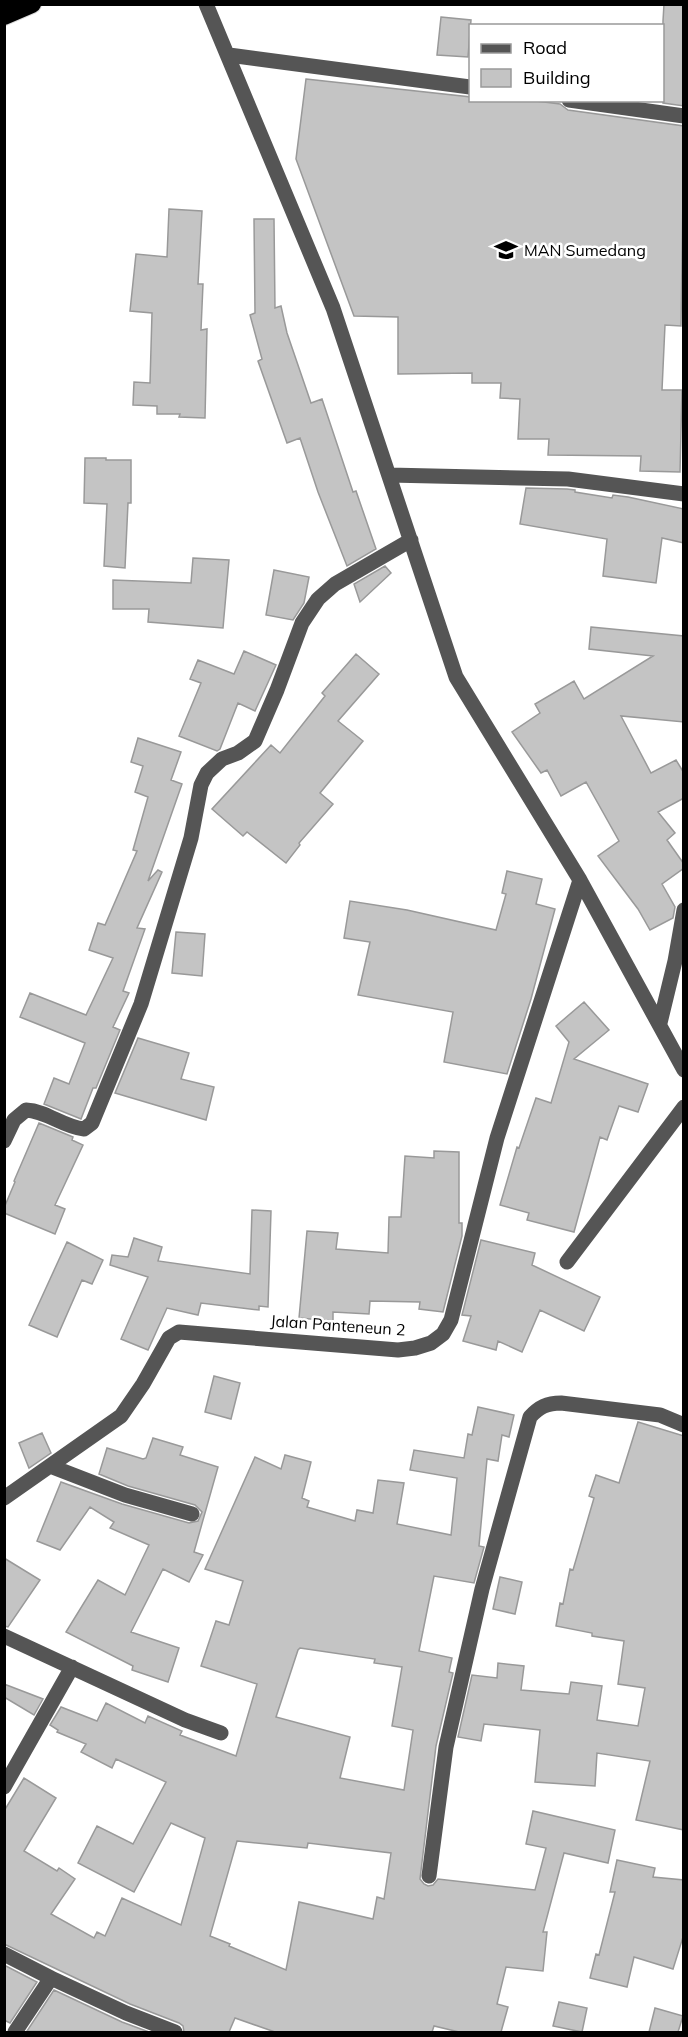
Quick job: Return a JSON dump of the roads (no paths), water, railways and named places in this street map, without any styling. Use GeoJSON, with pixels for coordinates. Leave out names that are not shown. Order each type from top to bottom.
{"type":"FeatureCollection","features":[{"type":"Feature","properties":{"kind":"highway"},"geometry":{"type":"LineString","coordinates":[[4,16],[32,4]]}},
{"type":"Feature","properties":{"kind":"street"},"geometry":{"type":"LineString","coordinates":[[206,4],[333,308],[456,677],[580,880],[684,1070]]}},
{"type":"Feature","properties":{"kind":"street"},"geometry":{"type":"LineString","coordinates":[[229,55],[469,87]]}},
{"type":"Feature","properties":{"kind":"street"},"geometry":{"type":"LineString","coordinates":[[583,102],[684,116]]}},
{"type":"Feature","properties":{"kind":"street"},"geometry":{"type":"LineString","coordinates":[[389,475],[568,479],[684,494]]}},
{"type":"Feature","properties":{"kind":"street"},"geometry":{"type":"LineString","coordinates":[[4,1141],[14,1120],[26,1110],[48,1115],[75,1128],[84,1129],[92,1123],[141,1004],[191,838],[201,785],[207,773],[222,759],[237,753],[255,741],[302,623],[318,598],[335,584],[411,540]]}},
{"type":"Feature","properties":{"kind":"street","name":"Jalan Panteneun 2"},"geometry":{"type":"LineString","coordinates":[[4,1498],[121,1416],[143,1384],[169,1338],[179,1332],[398,1350],[431,1343],[443,1334],[451,1320],[459,1294],[497,1138],[580,880]]}},
{"type":"Feature","properties":{"kind":"street"},"geometry":{"type":"LineString","coordinates":[[660,1023],[684,910]]}},
{"type":"Feature","properties":{"kind":"street"},"geometry":{"type":"LineString","coordinates":[[567,1262],[684,1107]]}},
{"type":"Feature","properties":{"kind":"street"},"geometry":{"type":"LineString","coordinates":[[429,1876],[446,1747],[482,1589],[530,1417],[543,1406],[561,1403],[660,1415],[684,1425]]}},
{"type":"Feature","properties":{"kind":"street"},"geometry":{"type":"LineString","coordinates":[[50,1466],[125,1495],[192,1514]]}},
{"type":"Feature","properties":{"kind":"street"},"geometry":{"type":"LineString","coordinates":[[4,1636],[186,1720],[221,1733]]}},
{"type":"Feature","properties":{"kind":"street"},"geometry":{"type":"LineString","coordinates":[[4,1787],[72,1667]]}},
{"type":"Feature","properties":{"kind":"street"},"geometry":{"type":"LineString","coordinates":[[4,1954],[126,2013],[175,2032]]}},
{"type":"Feature","properties":{"kind":"street"},"geometry":{"type":"LineString","coordinates":[[15,2032],[51,1978]]}},
{"type":"Feature","properties":{"kind":"place","name":"MAN Sumedang"},"geometry":{"type":"Point","coordinates":[506,250]}}]}
